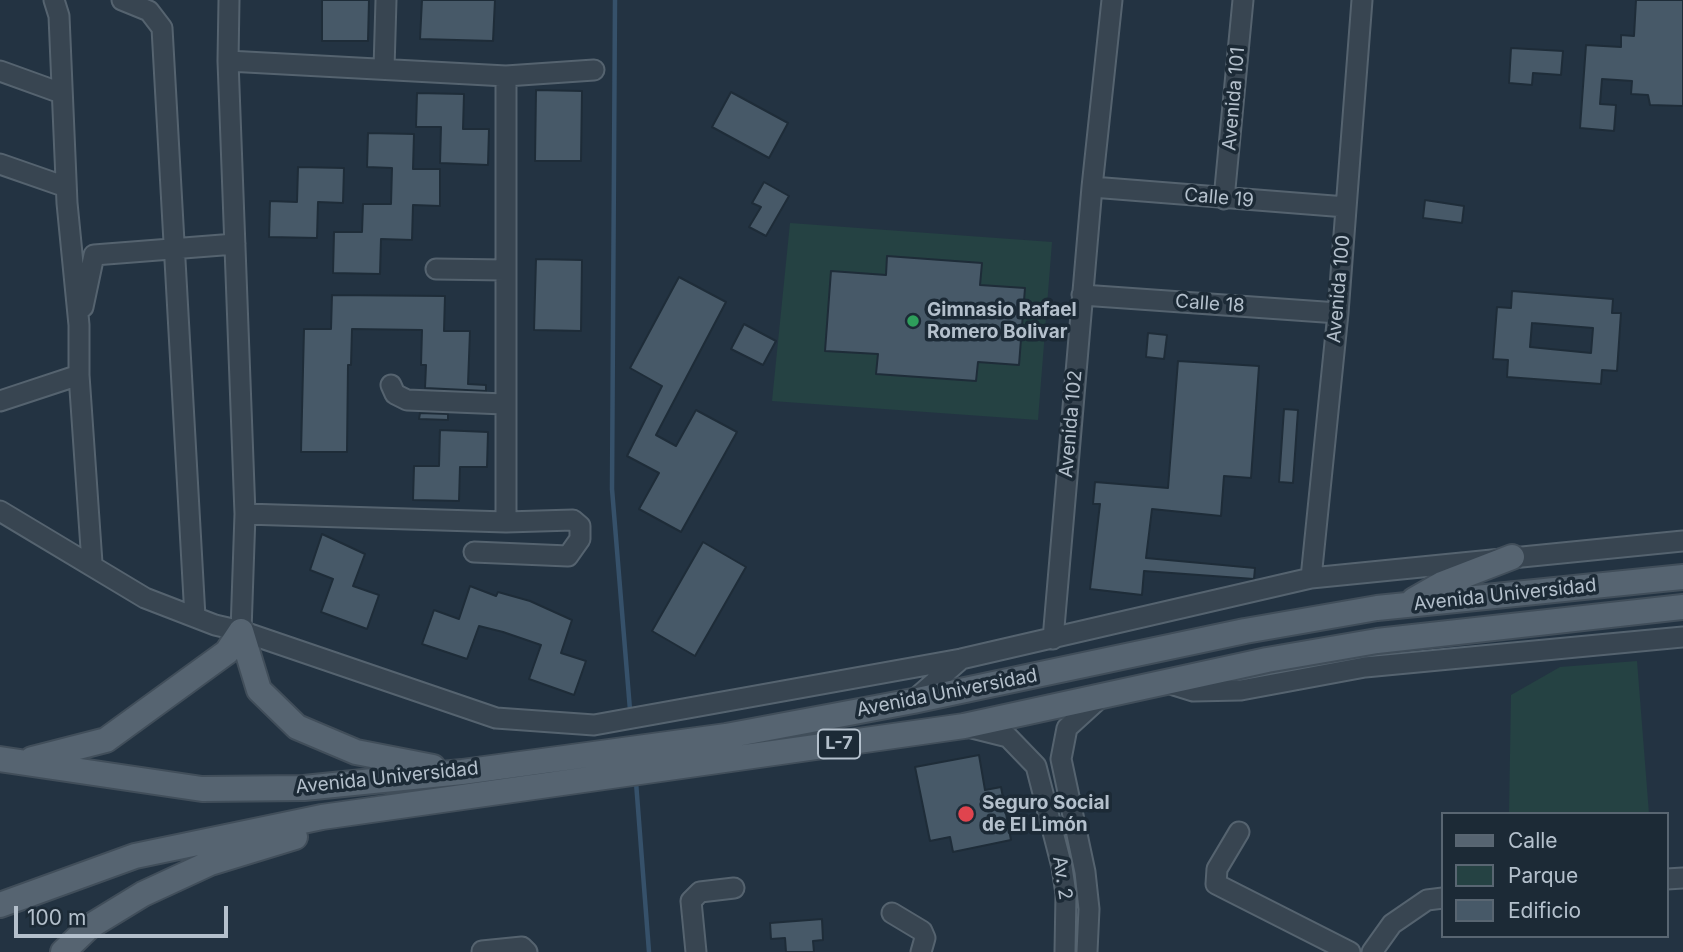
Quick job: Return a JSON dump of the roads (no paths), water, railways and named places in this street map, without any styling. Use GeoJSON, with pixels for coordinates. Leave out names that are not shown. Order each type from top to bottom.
{"type":"FeatureCollection","features":[{"type":"Feature","properties":{"kind":"main road"},"geometry":{"type":"LineString","coordinates":[[1406,605],[1442,584],[1512,557]]}},
{"type":"Feature","properties":{"kind":"main road","name":"Avenida Universidad"},"geometry":{"type":"LineString","coordinates":[[12,760],[202,789],[304,788],[461,772],[726,736],[913,701],[1245,631],[1406,605],[1683,576]]}},
{"type":"Feature","properties":{"kind":"main road","name":"Avenida Universidad"},"geometry":{"type":"LineString","coordinates":[[0,905],[135,856],[322,817],[964,726],[1100,698],[1163,681],[1377,641],[1683,607]]}},
{"type":"Feature","properties":{"kind":"main road"},"geometry":{"type":"LineString","coordinates":[[12,760],[106,740],[227,652],[242,631]]}},
{"type":"Feature","properties":{"kind":"main road"},"geometry":{"type":"LineString","coordinates":[[242,631],[259,691],[297,727],[356,752],[461,772]]}},
{"type":"Feature","properties":{"kind":"main road"},"geometry":{"type":"LineString","coordinates":[[63,952],[89,927],[143,894],[210,863],[298,836],[322,817]]}},
{"type":"Feature","properties":{"kind":"street"},"geometry":{"type":"LineString","coordinates":[[55,0],[59,16],[66,195],[79,325],[79,375],[92,564]]}},
{"type":"Feature","properties":{"kind":"street"},"geometry":{"type":"LineString","coordinates":[[122,0],[149,11],[162,28],[177,249],[195,617]]}},
{"type":"Feature","properties":{"kind":"street"},"geometry":{"type":"LineString","coordinates":[[229,0],[228,61],[245,514],[242,631]]}},
{"type":"Feature","properties":{"kind":"street"},"geometry":{"type":"LineString","coordinates":[[384,69],[386,0]]}},
{"type":"Feature","properties":{"kind":"street","name":"Avenida 102"},"geometry":{"type":"LineString","coordinates":[[1053,639],[1091,187],[1112,0]]}},
{"type":"Feature","properties":{"kind":"street","name":"Avenida 101"},"geometry":{"type":"LineString","coordinates":[[1224,199],[1243,0]]}},
{"type":"Feature","properties":{"kind":"street","name":"Avenida 100"},"geometry":{"type":"LineString","coordinates":[[1311,578],[1338,313],[1362,0]]}},
{"type":"Feature","properties":{"kind":"street"},"geometry":{"type":"LineString","coordinates":[[228,61],[506,76],[594,71]]}},
{"type":"Feature","properties":{"kind":"street"},"geometry":{"type":"LineString","coordinates":[[0,71],[61,93]]}},
{"type":"Feature","properties":{"kind":"street"},"geometry":{"type":"LineString","coordinates":[[506,76],[506,522]]}},
{"type":"Feature","properties":{"kind":"street"},"geometry":{"type":"LineString","coordinates":[[0,164],[66,195],[94,254],[79,325]]}},
{"type":"Feature","properties":{"kind":"street","name":"Calle 19"},"geometry":{"type":"LineString","coordinates":[[1091,187],[1346,207]]}},
{"type":"Feature","properties":{"kind":"street"},"geometry":{"type":"LineString","coordinates":[[94,254],[235,244]]}},
{"type":"Feature","properties":{"kind":"street"},"geometry":{"type":"LineString","coordinates":[[436,269],[505,270]]}},
{"type":"Feature","properties":{"kind":"street","name":"Calle 18"},"geometry":{"type":"LineString","coordinates":[[1082,295],[1338,313]]}},
{"type":"Feature","properties":{"kind":"street"},"geometry":{"type":"LineString","coordinates":[[0,401],[79,375]]}},
{"type":"Feature","properties":{"kind":"street"},"geometry":{"type":"LineString","coordinates":[[391,385],[395,394],[407,400],[504,404]]}},
{"type":"Feature","properties":{"kind":"street","name":"Avenida Universidad"},"geometry":{"type":"LineString","coordinates":[[0,511],[145,598],[195,617],[496,718],[594,725],[961,659],[1311,578],[1683,541]]}},
{"type":"Feature","properties":{"kind":"street"},"geometry":{"type":"LineString","coordinates":[[245,514],[506,522],[573,520],[580,526],[580,539],[568,556],[474,552]]}},
{"type":"Feature","properties":{"kind":"street"},"geometry":{"type":"LineString","coordinates":[[1163,681],[1193,691],[1241,690],[1365,667],[1683,636]]}},
{"type":"Feature","properties":{"kind":"street"},"geometry":{"type":"LineString","coordinates":[[913,701],[961,659]]}},
{"type":"Feature","properties":{"kind":"street","name":"Av. 2"},"geometry":{"type":"LineString","coordinates":[[1087,952],[1089,909],[1085,872],[1061,759],[1067,728],[1100,698]]}},
{"type":"Feature","properties":{"kind":"street","name":"Av. 2"},"geometry":{"type":"LineString","coordinates":[[964,726],[1008,737],[1036,766],[1064,880],[1065,952]]}},
{"type":"Feature","properties":{"kind":"street"},"geometry":{"type":"LineString","coordinates":[[1239,832],[1217,869],[1216,884],[1350,952]]}},
{"type":"Feature","properties":{"kind":"street"},"geometry":{"type":"LineString","coordinates":[[696,952],[691,901],[700,892],[734,888]]}},
{"type":"Feature","properties":{"kind":"street"},"geometry":{"type":"LineString","coordinates":[[1372,952],[1392,923],[1427,901],[1442,898]]}},
{"type":"Feature","properties":{"kind":"street"},"geometry":{"type":"LineString","coordinates":[[892,913],[922,931],[925,938],[921,952]]}},
{"type":"Feature","properties":{"kind":"street"},"geometry":{"type":"LineString","coordinates":[[482,951],[522,947],[527,952]]}},
{"type":"Feature","properties":{"kind":"waterway"},"geometry":{"type":"LineString","coordinates":[[615,0],[612,489],[630,710]]}},
{"type":"Feature","properties":{"kind":"waterway"},"geometry":{"type":"LineString","coordinates":[[636,782],[649,952]]}},
{"type":"Feature","properties":{"kind":"place","name":"Gimnasio Rafael Romero Bolivar"},"geometry":{"type":"Point","coordinates":[913,321]}},
{"type":"Feature","properties":{"kind":"place","name":"Seguro Social de El Limón"},"geometry":{"type":"Point","coordinates":[966,814]}}]}
